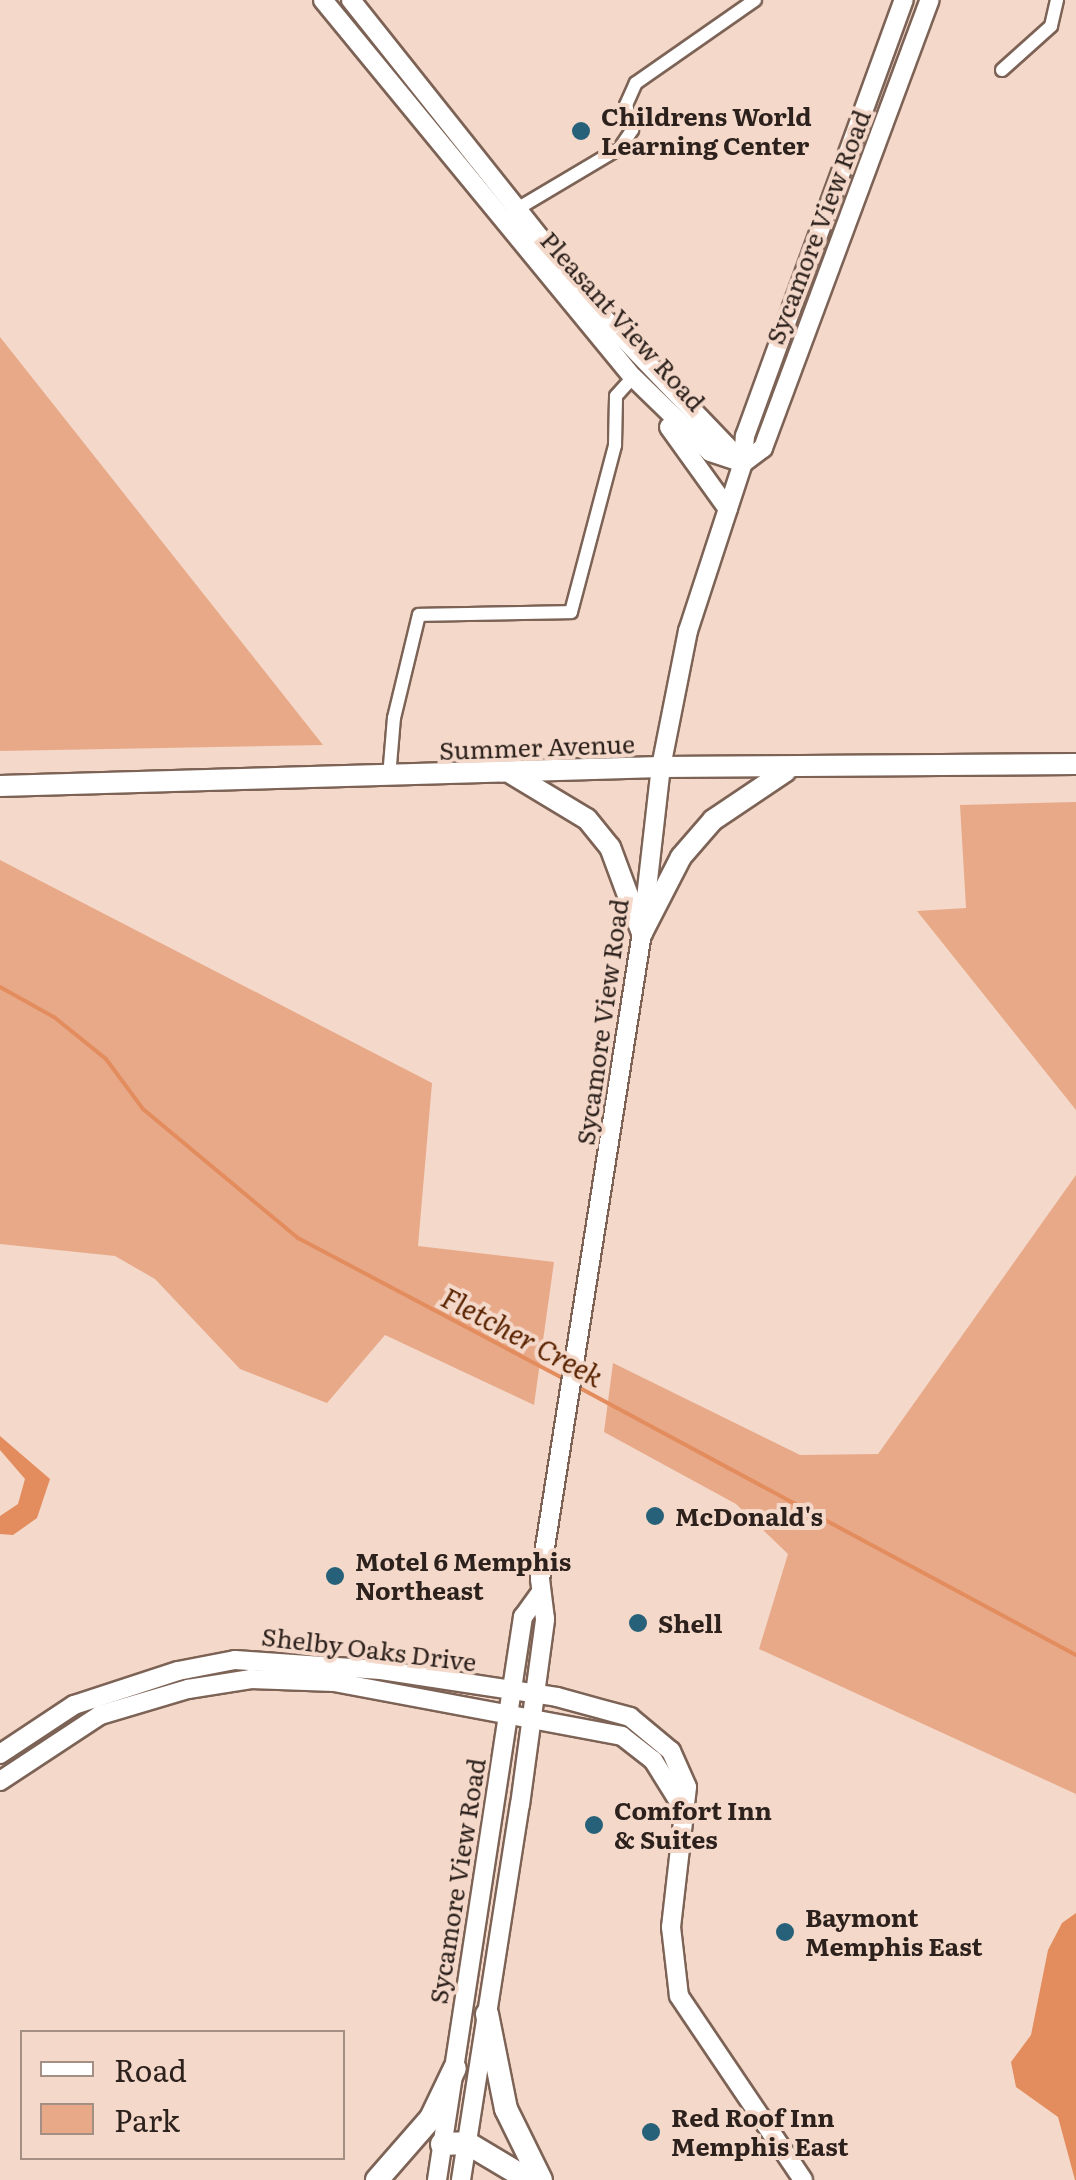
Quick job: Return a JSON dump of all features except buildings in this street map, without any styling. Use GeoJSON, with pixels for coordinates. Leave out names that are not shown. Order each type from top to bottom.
{"type":"FeatureCollection","features":[{"type":"Feature","properties":{"kind":"highway"},"geometry":{"type":"LineString","coordinates":[[487,2014],[506,2108],[541,2180]]}},
{"type":"Feature","properties":{"kind":"highway"},"geometry":{"type":"LineString","coordinates":[[377,2180],[431,2118],[455,2068]]}},
{"type":"Feature","properties":{"kind":"highway"},"geometry":{"type":"LineString","coordinates":[[442,2144],[466,2143],[530,2180]]}},
{"type":"Feature","properties":{"kind":"main road","name":"Pleasant View Road"},"geometry":{"type":"LineString","coordinates":[[323,0],[633,377],[710,452],[743,463]]}},
{"type":"Feature","properties":{"kind":"main road","name":"Pleasant View Road"},"geometry":{"type":"LineString","coordinates":[[351,0],[519,205],[604,318],[743,463]]}},
{"type":"Feature","properties":{"kind":"main road","name":"Sycamore View Road"},"geometry":{"type":"LineString","coordinates":[[461,2180],[532,1715],[544,1618],[539,1595],[642,932],[661,767],[688,631],[743,463],[745,436],[904,0]]}},
{"type":"Feature","properties":{"kind":"main road","name":"Sycamore View Road"},"geometry":{"type":"LineString","coordinates":[[743,463],[763,448],[930,0]]}},
{"type":"Feature","properties":{"kind":"main road"},"geometry":{"type":"LineString","coordinates":[[368,55],[385,41]]}},
{"type":"Feature","properties":{"kind":"main road"},"geometry":{"type":"LineString","coordinates":[[860,118],[882,126]]}},
{"type":"Feature","properties":{"kind":"main road"},"geometry":{"type":"LineString","coordinates":[[652,397],[728,509]]}},
{"type":"Feature","properties":{"kind":"main road","name":"Summer Avenue"},"geometry":{"type":"LineString","coordinates":[[0,786],[661,767],[787,770],[1076,764]]}},
{"type":"Feature","properties":{"kind":"main road"},"geometry":{"type":"LineString","coordinates":[[642,932],[681,857],[712,820],[787,770]]}},
{"type":"Feature","properties":{"kind":"main road"},"geometry":{"type":"LineString","coordinates":[[512,774],[587,818],[610,847],[642,932]]}},
{"type":"Feature","properties":{"kind":"main road","name":"Sycamore View Road"},"geometry":{"type":"LineString","coordinates":[[437,2180],[523,1617],[539,1595]]}},
{"type":"Feature","properties":{"kind":"main road","name":"Shelby Oaks Drive"},"geometry":{"type":"LineString","coordinates":[[0,1754],[74,1705],[178,1670],[234,1660],[381,1670],[510,1701],[532,1715],[633,1742],[654,1760],[686,1813]]}},
{"type":"Feature","properties":{"kind":"main road","name":"Shelby Oaks Drive"},"geometry":{"type":"LineString","coordinates":[[0,1781],[100,1715],[188,1688],[251,1679],[334,1682],[510,1701],[532,1695],[613,1710],[648,1728],[671,1751],[687,1787],[671,1927],[679,1996],[802,2180]]}},
{"type":"Feature","properties":{"kind":"street"},"geometry":{"type":"LineString","coordinates":[[502,220],[519,205],[620,148],[632,130],[626,105],[636,83],[755,0]]}},
{"type":"Feature","properties":{"kind":"street"},"geometry":{"type":"LineString","coordinates":[[1002,70],[1051,26],[1057,0]]}},
{"type":"Feature","properties":{"kind":"street"},"geometry":{"type":"LineString","coordinates":[[388,777],[394,718],[420,615],[572,612],[614,445],[616,396],[633,377]]}},
{"type":"Feature","properties":{"kind":"green space"},"geometry":{"type":"Polygon","coordinates":[[[0,337],[323,745],[0,751],[0,337]]]}},
{"type":"Feature","properties":{"kind":"green space"},"geometry":{"type":"Polygon","coordinates":[[[1076,802],[1076,1110],[917,911],[966,908],[960,805],[1076,802]]]}},
{"type":"Feature","properties":{"kind":"green space"},"geometry":{"type":"Polygon","coordinates":[[[0,860],[432,1083],[418,1246],[554,1262],[534,1405],[385,1335],[327,1403],[240,1369],[155,1279],[115,1256],[0,1244],[0,860]]]}},
{"type":"Feature","properties":{"kind":"green space"},"geometry":{"type":"Polygon","coordinates":[[[1076,1175],[1076,1794],[759,1649],[788,1554],[736,1504],[604,1432],[613,1363],[800,1455],[878,1454],[1076,1175]]]}},
{"type":"Feature","properties":{"kind":"shaded area"},"geometry":{"type":"Polygon","coordinates":[[[0,1436],[50,1479],[37,1518],[13,1535],[0,1534],[0,1516],[18,1504],[25,1479],[0,1450],[0,1436]]]}},
{"type":"Feature","properties":{"kind":"shaded area"},"geometry":{"type":"Polygon","coordinates":[[[1076,1913],[1075,2180],[1058,2117],[1016,2087],[1011,2062],[1031,2035],[1048,1950],[1062,1923],[1076,1913]]]}},
{"type":"Feature","properties":{"kind":"waterway","name":"Fletcher Creek"},"geometry":{"type":"LineString","coordinates":[[0,987],[54,1017],[106,1059],[143,1109],[298,1238],[566,1380]]}},
{"type":"Feature","properties":{"kind":"waterway","name":"Fletcher Creek"},"geometry":{"type":"LineString","coordinates":[[578,1387],[1076,1655]]}},
{"type":"Feature","properties":{"kind":"place","name":"Childrens World Learning Center"},"geometry":{"type":"Point","coordinates":[581,131]}},
{"type":"Feature","properties":{"kind":"place","name":"McDonald's"},"geometry":{"type":"Point","coordinates":[655,1516]}},
{"type":"Feature","properties":{"kind":"place","name":"Motel 6 Memphis Northeast"},"geometry":{"type":"Point","coordinates":[335,1576]}},
{"type":"Feature","properties":{"kind":"place","name":"Shell"},"geometry":{"type":"Point","coordinates":[638,1623]}},
{"type":"Feature","properties":{"kind":"place","name":"Comfort Inn & Suites"},"geometry":{"type":"Point","coordinates":[594,1825]}},
{"type":"Feature","properties":{"kind":"place","name":"Baymont Memphis East"},"geometry":{"type":"Point","coordinates":[785,1932]}},
{"type":"Feature","properties":{"kind":"place","name":"Red Roof Inn Memphis East"},"geometry":{"type":"Point","coordinates":[651,2132]}}]}
